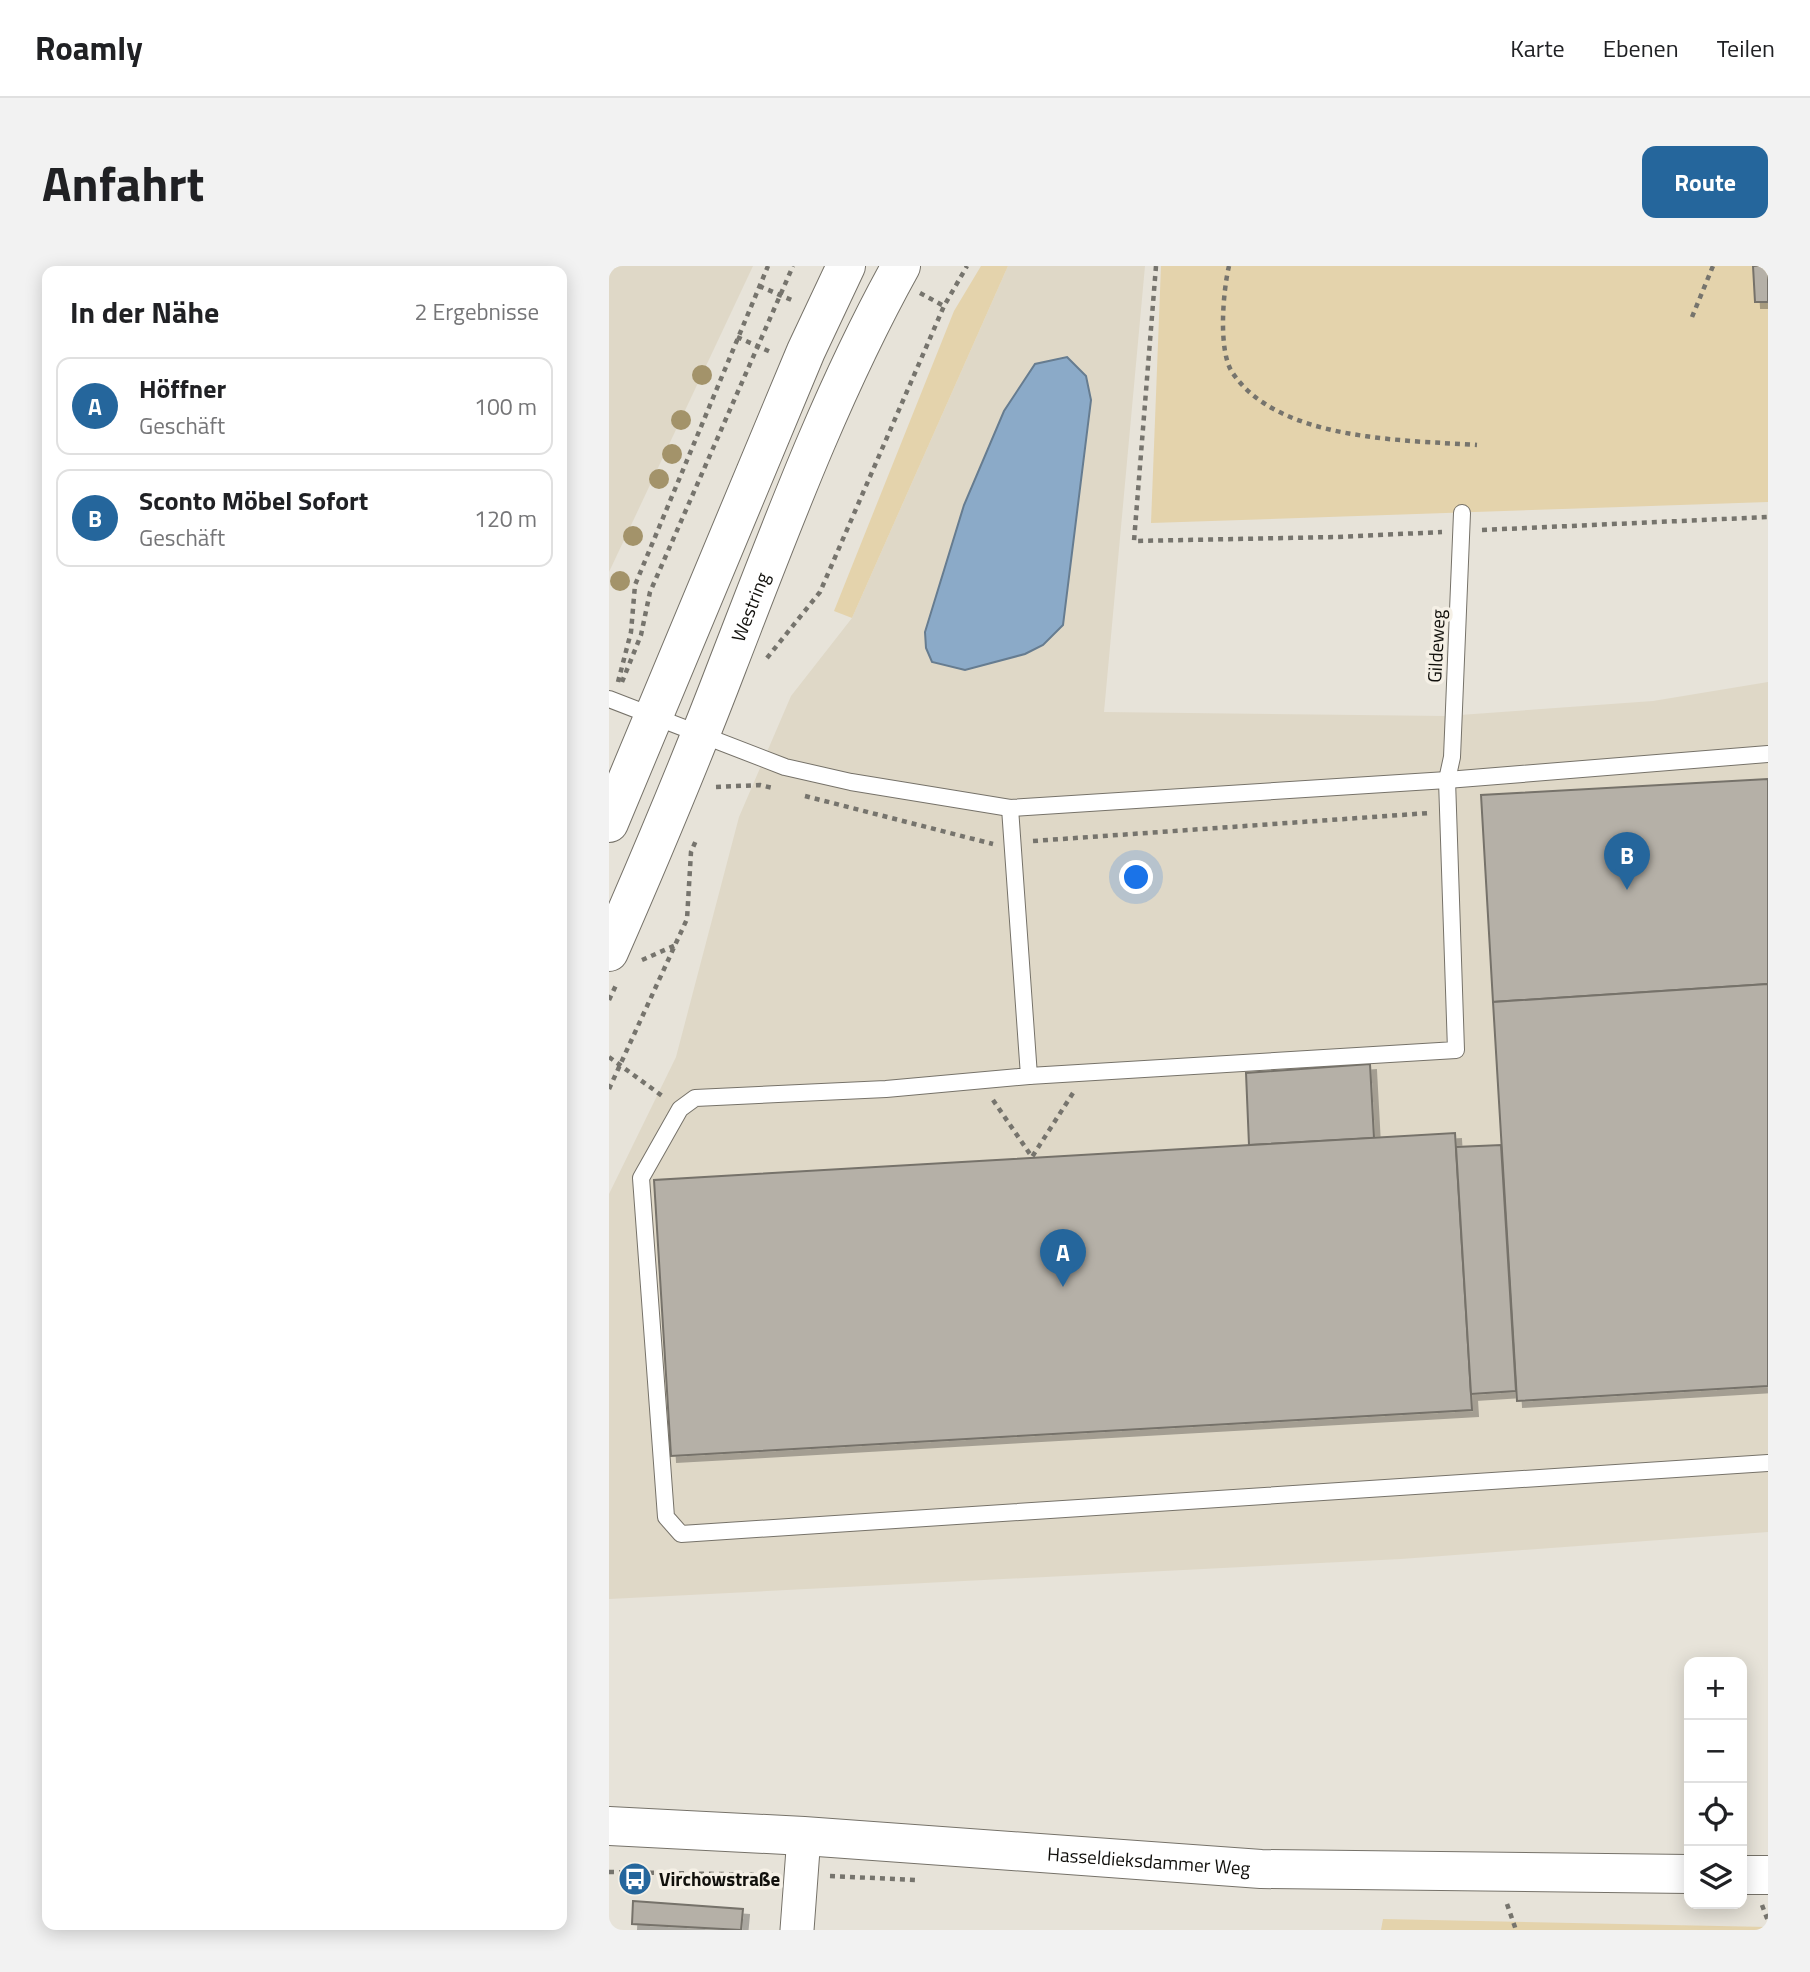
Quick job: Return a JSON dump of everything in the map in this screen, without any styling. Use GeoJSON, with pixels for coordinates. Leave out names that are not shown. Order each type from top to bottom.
{"type":"FeatureCollection","features":[{"type":"Feature","properties":{"kind":"main road"},"geometry":{"type":"LineString","coordinates":[[609,823],[806,351],[846,266]]}},
{"type":"Feature","properties":{"kind":"main road","name":"Westring"},"geometry":{"type":"LineString","coordinates":[[609,952],[716,741],[787,512],[866,335],[901,266]]}},
{"type":"Feature","properties":{"kind":"main road","name":"Hasseldieksdammer Weg"},"geometry":{"type":"LineString","coordinates":[[609,1826],[804,1836],[1261,1869],[1684,1874]]}},
{"type":"Feature","properties":{"kind":"main road"},"geometry":{"type":"LineString","coordinates":[[1747,1875],[1768,1875]]}},
{"type":"Feature","properties":{"kind":"street"},"geometry":{"type":"LineString","coordinates":[[797,1930],[804,1836]]}},
{"type":"Feature","properties":{"kind":"lane","name":"Gildeweg"},"geometry":{"type":"LineString","coordinates":[[1087,1072],[1456,1050],[1447,780],[1452,757],[1461,513]]}},
{"type":"Feature","properties":{"kind":"lane"},"geometry":{"type":"LineString","coordinates":[[611,700],[785,767],[851,782],[1010,808],[1447,780],[1768,754]]}},
{"type":"Feature","properties":{"kind":"lane"},"geometry":{"type":"LineString","coordinates":[[1010,808],[1029,1076]]}},
{"type":"Feature","properties":{"kind":"lane"},"geometry":{"type":"LineString","coordinates":[[1087,1072],[886,1089],[695,1098],[680,1109],[641,1178],[666,1517],[681,1534],[1768,1462]]}},
{"type":"Feature","properties":{"kind":"path"},"geometry":{"type":"LineString","coordinates":[[611,700],[631,632],[635,585],[768,266]]}},
{"type":"Feature","properties":{"kind":"path"},"geometry":{"type":"LineString","coordinates":[[611,700],[641,635],[650,592],[756,345],[793,266]]}},
{"type":"Feature","properties":{"kind":"path"},"geometry":{"type":"LineString","coordinates":[[762,664],[820,592],[938,319],[966,268],[959,266]]}},
{"type":"Feature","properties":{"kind":"path"},"geometry":{"type":"LineString","coordinates":[[1156,266],[1134,541],[1337,537],[1768,517]]}},
{"type":"Feature","properties":{"kind":"path"},"geometry":{"type":"LineString","coordinates":[[1229,266],[1221,312],[1230,370],[1253,397],[1308,424],[1364,438],[1477,445]]}},
{"type":"Feature","properties":{"kind":"path"},"geometry":{"type":"LineString","coordinates":[[1692,317],[1713,266]]}},
{"type":"Feature","properties":{"kind":"path"},"geometry":{"type":"LineString","coordinates":[[759,286],[805,306]]}},
{"type":"Feature","properties":{"kind":"path"},"geometry":{"type":"LineString","coordinates":[[737,337],[782,356]]}},
{"type":"Feature","properties":{"kind":"path"},"geometry":{"type":"LineString","coordinates":[[712,798],[716,741]]}},
{"type":"Feature","properties":{"kind":"path"},"geometry":{"type":"LineString","coordinates":[[609,1089],[687,919],[691,852],[700,830]]}},
{"type":"Feature","properties":{"kind":"path"},"geometry":{"type":"LineString","coordinates":[[609,1057],[680,1109]]}},
{"type":"Feature","properties":{"kind":"path"},"geometry":{"type":"LineString","coordinates":[[993,1099],[1032,1157],[1087,1072]]}},
{"type":"Feature","properties":{"kind":"path"},"geometry":{"type":"LineString","coordinates":[[609,1872],[802,1874]]}},
{"type":"Feature","properties":{"kind":"shaded area"},"geometry":{"type":"Polygon","coordinates":[[[609,266],[753,266],[609,572],[609,266]]]}},
{"type":"Feature","properties":{"kind":"shaded area"},"geometry":{"type":"Polygon","coordinates":[[[981,266],[1008,266],[852,618],[834,611],[954,311],[981,266]]]}},
{"type":"Feature","properties":{"kind":"shaded area"},"geometry":{"type":"Polygon","coordinates":[[[1008,266],[1145,266],[1104,712],[1446,716],[1653,701],[1768,682],[1768,1532],[1401,1559],[609,1599],[609,1194],[676,1057],[739,817],[791,696],[852,618],[1008,266]]]}},
{"type":"Feature","properties":{"kind":"shaded area"},"geometry":{"type":"Polygon","coordinates":[[[1161,266],[1768,266],[1768,502],[1151,523],[1161,266]]]}},
{"type":"Feature","properties":{"kind":"shaded area"},"geometry":{"type":"Polygon","coordinates":[[[1383,1919],[1768,1927],[1768,1930],[1381,1930],[1383,1919]]]}},
{"type":"Feature","properties":{"kind":"water"},"geometry":{"type":"Polygon","coordinates":[[[1067,357],[1086,376],[1091,400],[1063,625],[1043,645],[1025,654],[965,670],[932,662],[926,648],[925,632],[964,505],[1004,411],[1035,364],[1067,357]]]}},
{"type":"Feature","properties":{"kind":"building"},"geometry":{"type":"Polygon","coordinates":[[[1753,266],[1768,266],[1768,302],[1755,302],[1753,266]]]}},
{"type":"Feature","properties":{"kind":"building"},"geometry":{"type":"Polygon","coordinates":[[[1768,779],[1768,984],[1493,1002],[1481,795],[1768,779]]]}},
{"type":"Feature","properties":{"kind":"building"},"geometry":{"type":"Polygon","coordinates":[[[1768,984],[1768,1386],[1517,1401],[1493,1002],[1768,984]]]}},
{"type":"Feature","properties":{"kind":"building"},"geometry":{"type":"Polygon","coordinates":[[[1370,1064],[1374,1138],[1249,1145],[1246,1073],[1370,1064]]]}},
{"type":"Feature","properties":{"kind":"building"},"geometry":{"type":"Polygon","coordinates":[[[1455,1133],[1472,1410],[671,1456],[654,1180],[1455,1133]]]}},
{"type":"Feature","properties":{"kind":"building"},"geometry":{"type":"Polygon","coordinates":[[[1501,1145],[1516,1391],[1471,1394],[1456,1147],[1501,1145]]]}},
{"type":"Feature","properties":{"kind":"building"},"geometry":{"type":"Polygon","coordinates":[[[633,1901],[743,1909],[741,1930],[632,1924],[633,1901]]]}},
{"type":"Feature","properties":{"kind":"place","name":"Sconto Möbel Sofort"},"geometry":{"type":"Point","coordinates":[1627,890]}},
{"type":"Feature","properties":{"kind":"place","name":"Höffner"},"geometry":{"type":"Point","coordinates":[1063,1287]}},
{"type":"Feature","properties":{"kind":"place","name":"Virchowstraße"},"geometry":{"type":"Point","coordinates":[635,1879]}}]}
